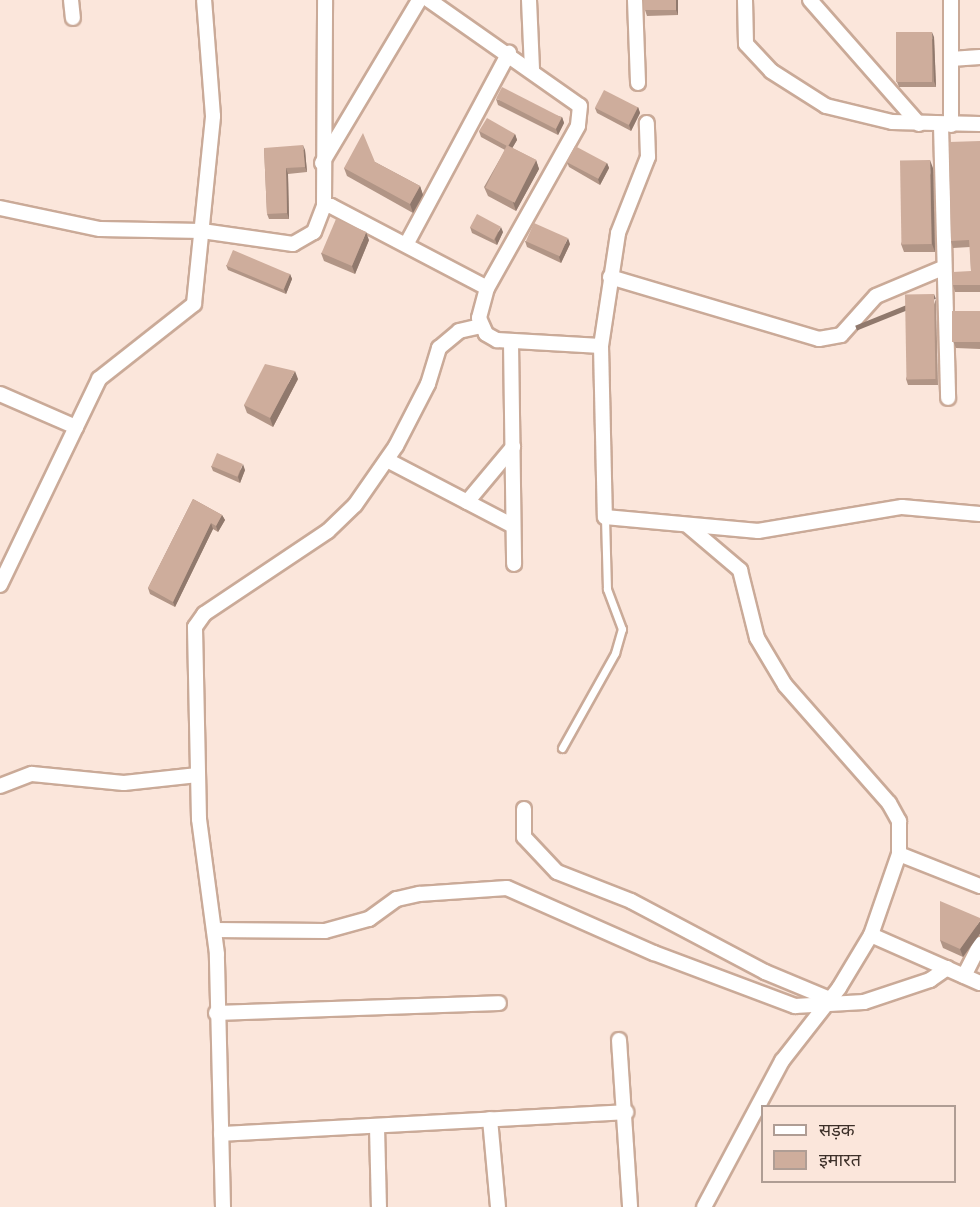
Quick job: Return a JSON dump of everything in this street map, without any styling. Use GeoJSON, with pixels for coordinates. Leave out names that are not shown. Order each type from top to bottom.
{"type":"FeatureCollection","features":[{"type":"Feature","properties":{"kind":"street"},"geometry":{"type":"LineString","coordinates":[[71,0],[72,18]]}},
{"type":"Feature","properties":{"kind":"street"},"geometry":{"type":"LineString","coordinates":[[0,585],[99,379],[194,304],[213,117],[204,0]]}},
{"type":"Feature","properties":{"kind":"street"},"geometry":{"type":"LineString","coordinates":[[0,208],[100,230],[202,231],[277,244],[302,242],[314,232],[324,206],[321,165],[325,0]]}},
{"type":"Feature","properties":{"kind":"street"},"geometry":{"type":"LineString","coordinates":[[321,165],[418,0]]}},
{"type":"Feature","properties":{"kind":"street"},"geometry":{"type":"LineString","coordinates":[[429,0],[574,97],[582,116],[487,288],[481,326],[486,334],[511,342],[601,346]]}},
{"type":"Feature","properties":{"kind":"street"},"geometry":{"type":"LineString","coordinates":[[529,0],[532,69]]}},
{"type":"Feature","properties":{"kind":"street"},"geometry":{"type":"LineString","coordinates":[[635,0],[638,83]]}},
{"type":"Feature","properties":{"kind":"street"},"geometry":{"type":"LineString","coordinates":[[745,0],[747,44],[796,90],[856,116],[919,124],[980,124]]}},
{"type":"Feature","properties":{"kind":"street"},"geometry":{"type":"LineString","coordinates":[[810,0],[919,124]]}},
{"type":"Feature","properties":{"kind":"street"},"geometry":{"type":"LineString","coordinates":[[948,398],[943,268],[951,0]]}},
{"type":"Feature","properties":{"kind":"street"},"geometry":{"type":"LineString","coordinates":[[407,243],[509,54]]}},
{"type":"Feature","properties":{"kind":"street"},"geometry":{"type":"LineString","coordinates":[[951,59],[980,57]]}},
{"type":"Feature","properties":{"kind":"street"},"geometry":{"type":"LineString","coordinates":[[647,123],[648,157],[618,233],[601,346],[605,517],[758,531],[902,507],[980,514]]}},
{"type":"Feature","properties":{"kind":"street"},"geometry":{"type":"LineString","coordinates":[[324,206],[352,212],[487,288]]}},
{"type":"Feature","properties":{"kind":"street"},"geometry":{"type":"LineString","coordinates":[[610,277],[819,339],[841,335],[876,296],[943,268]]}},
{"type":"Feature","properties":{"kind":"street"},"geometry":{"type":"LineString","coordinates":[[223,1207],[214,930],[201,855],[198,775],[199,621],[328,531],[387,460],[428,384],[439,348],[459,331],[481,326]]}},
{"type":"Feature","properties":{"kind":"street"},"geometry":{"type":"LineString","coordinates":[[511,342],[514,564]]}},
{"type":"Feature","properties":{"kind":"street"},"geometry":{"type":"LineString","coordinates":[[0,394],[76,428]]}},
{"type":"Feature","properties":{"kind":"street"},"geometry":{"type":"LineString","coordinates":[[467,502],[513,447]]}},
{"type":"Feature","properties":{"kind":"street"},"geometry":{"type":"LineString","coordinates":[[387,460],[513,526]]}},
{"type":"Feature","properties":{"kind":"street"},"geometry":{"type":"LineString","coordinates":[[686,524],[740,570],[757,638],[785,686],[890,803],[899,821],[899,854],[871,935],[826,1003],[782,1062],[704,1207]]}},
{"type":"Feature","properties":{"kind":"street"},"geometry":{"type":"LineString","coordinates":[[0,786],[32,774],[124,783],[198,775]]}},
{"type":"Feature","properties":{"kind":"street"},"geometry":{"type":"LineString","coordinates":[[524,809],[524,837],[557,872],[631,901],[826,1003]]}},
{"type":"Feature","properties":{"kind":"street"},"geometry":{"type":"LineString","coordinates":[[899,854],[980,886]]}},
{"type":"Feature","properties":{"kind":"street"},"geometry":{"type":"LineString","coordinates":[[214,930],[325,931],[369,919],[408,896],[507,888],[769,998],[826,1003],[890,995],[947,968]]}},
{"type":"Feature","properties":{"kind":"street"},"geometry":{"type":"LineString","coordinates":[[871,935],[980,983]]}},
{"type":"Feature","properties":{"kind":"street"},"geometry":{"type":"LineString","coordinates":[[964,976],[980,944]]}},
{"type":"Feature","properties":{"kind":"street"},"geometry":{"type":"LineString","coordinates":[[216,1012],[499,1003]]}},
{"type":"Feature","properties":{"kind":"street"},"geometry":{"type":"LineString","coordinates":[[620,1040],[630,1207]]}},
{"type":"Feature","properties":{"kind":"street"},"geometry":{"type":"LineString","coordinates":[[221,1134],[376,1128],[626,1112]]}},
{"type":"Feature","properties":{"kind":"street"},"geometry":{"type":"LineString","coordinates":[[490,1119],[498,1207]]}},
{"type":"Feature","properties":{"kind":"street"},"geometry":{"type":"LineString","coordinates":[[376,1128],[379,1207]]}},
{"type":"Feature","properties":{"kind":"lane"},"geometry":{"type":"LineString","coordinates":[[562,748],[615,653],[622,629],[607,589],[605,517]]}},
{"type":"Feature","properties":{"kind":"building"},"geometry":{"type":"Polygon","coordinates":[[[644,0],[676,0],[676,10],[644,10],[644,0]]]}},
{"type":"Feature","properties":{"kind":"building"},"geometry":{"type":"Polygon","coordinates":[[[896,32],[932,32],[932,82],[896,82],[896,32]]]}},
{"type":"Feature","properties":{"kind":"building"},"geometry":{"type":"Polygon","coordinates":[[[502,87],[562,117],[556,129],[496,99],[502,87]]]}},
{"type":"Feature","properties":{"kind":"building"},"geometry":{"type":"Polygon","coordinates":[[[604,90],[638,107],[629,125],[595,108],[604,90]]]}},
{"type":"Feature","properties":{"kind":"building"},"geometry":{"type":"Polygon","coordinates":[[[487,118],[515,134],[508,146],[479,131],[487,118]]]}},
{"type":"Feature","properties":{"kind":"building"},"geometry":{"type":"Polygon","coordinates":[[[363,133],[375,162],[420,186],[410,204],[344,168],[363,133]]]}},
{"type":"Feature","properties":{"kind":"building"},"geometry":{"type":"Polygon","coordinates":[[[980,141],[980,285],[953,285],[953,272],[971,271],[969,240],[951,241],[949,142],[980,141]]]}},
{"type":"Feature","properties":{"kind":"building"},"geometry":{"type":"Polygon","coordinates":[[[303,145],[305,167],[286,168],[287,213],[267,214],[264,148],[303,145]]]}},
{"type":"Feature","properties":{"kind":"building"},"geometry":{"type":"Polygon","coordinates":[[[507,145],[536,160],[515,203],[485,188],[507,145]]]}},
{"type":"Feature","properties":{"kind":"building"},"geometry":{"type":"Polygon","coordinates":[[[575,146],[607,163],[598,179],[567,162],[575,146]]]}},
{"type":"Feature","properties":{"kind":"building"},"geometry":{"type":"Polygon","coordinates":[[[930,160],[931,244],[901,245],[900,161],[930,160]]]}},
{"type":"Feature","properties":{"kind":"building"},"geometry":{"type":"Polygon","coordinates":[[[477,214],[501,227],[494,240],[470,227],[477,214]]]}},
{"type":"Feature","properties":{"kind":"building"},"geometry":{"type":"Polygon","coordinates":[[[336,219],[366,232],[352,266],[322,253],[336,219]]]}},
{"type":"Feature","properties":{"kind":"building"},"geometry":{"type":"Polygon","coordinates":[[[534,223],[568,238],[560,256],[526,241],[534,223]]]}},
{"type":"Feature","properties":{"kind":"building"},"geometry":{"type":"Polygon","coordinates":[[[233,250],[290,274],[283,290],[226,266],[233,250]]]}},
{"type":"Feature","properties":{"kind":"building"},"geometry":{"type":"Polygon","coordinates":[[[934,294],[935,379],[906,379],[905,295],[934,294]]]}},
{"type":"Feature","properties":{"kind":"building"},"geometry":{"type":"Polygon","coordinates":[[[952,311],[980,311],[980,342],[952,342],[952,311]]]}},
{"type":"Feature","properties":{"kind":"building"},"geometry":{"type":"Polygon","coordinates":[[[265,364],[295,371],[270,418],[244,405],[265,364]]]}},
{"type":"Feature","properties":{"kind":"building"},"geometry":{"type":"Polygon","coordinates":[[[217,453],[243,464],[237,477],[212,466],[217,453]]]}},
{"type":"Feature","properties":{"kind":"building"},"geometry":{"type":"Polygon","coordinates":[[[193,499],[222,515],[216,526],[211,523],[173,602],[148,588],[193,499]]]}},
{"type":"Feature","properties":{"kind":"building"},"geometry":{"type":"Polygon","coordinates":[[[940,901],[980,918],[960,949],[940,940],[940,901]]]}}]}
